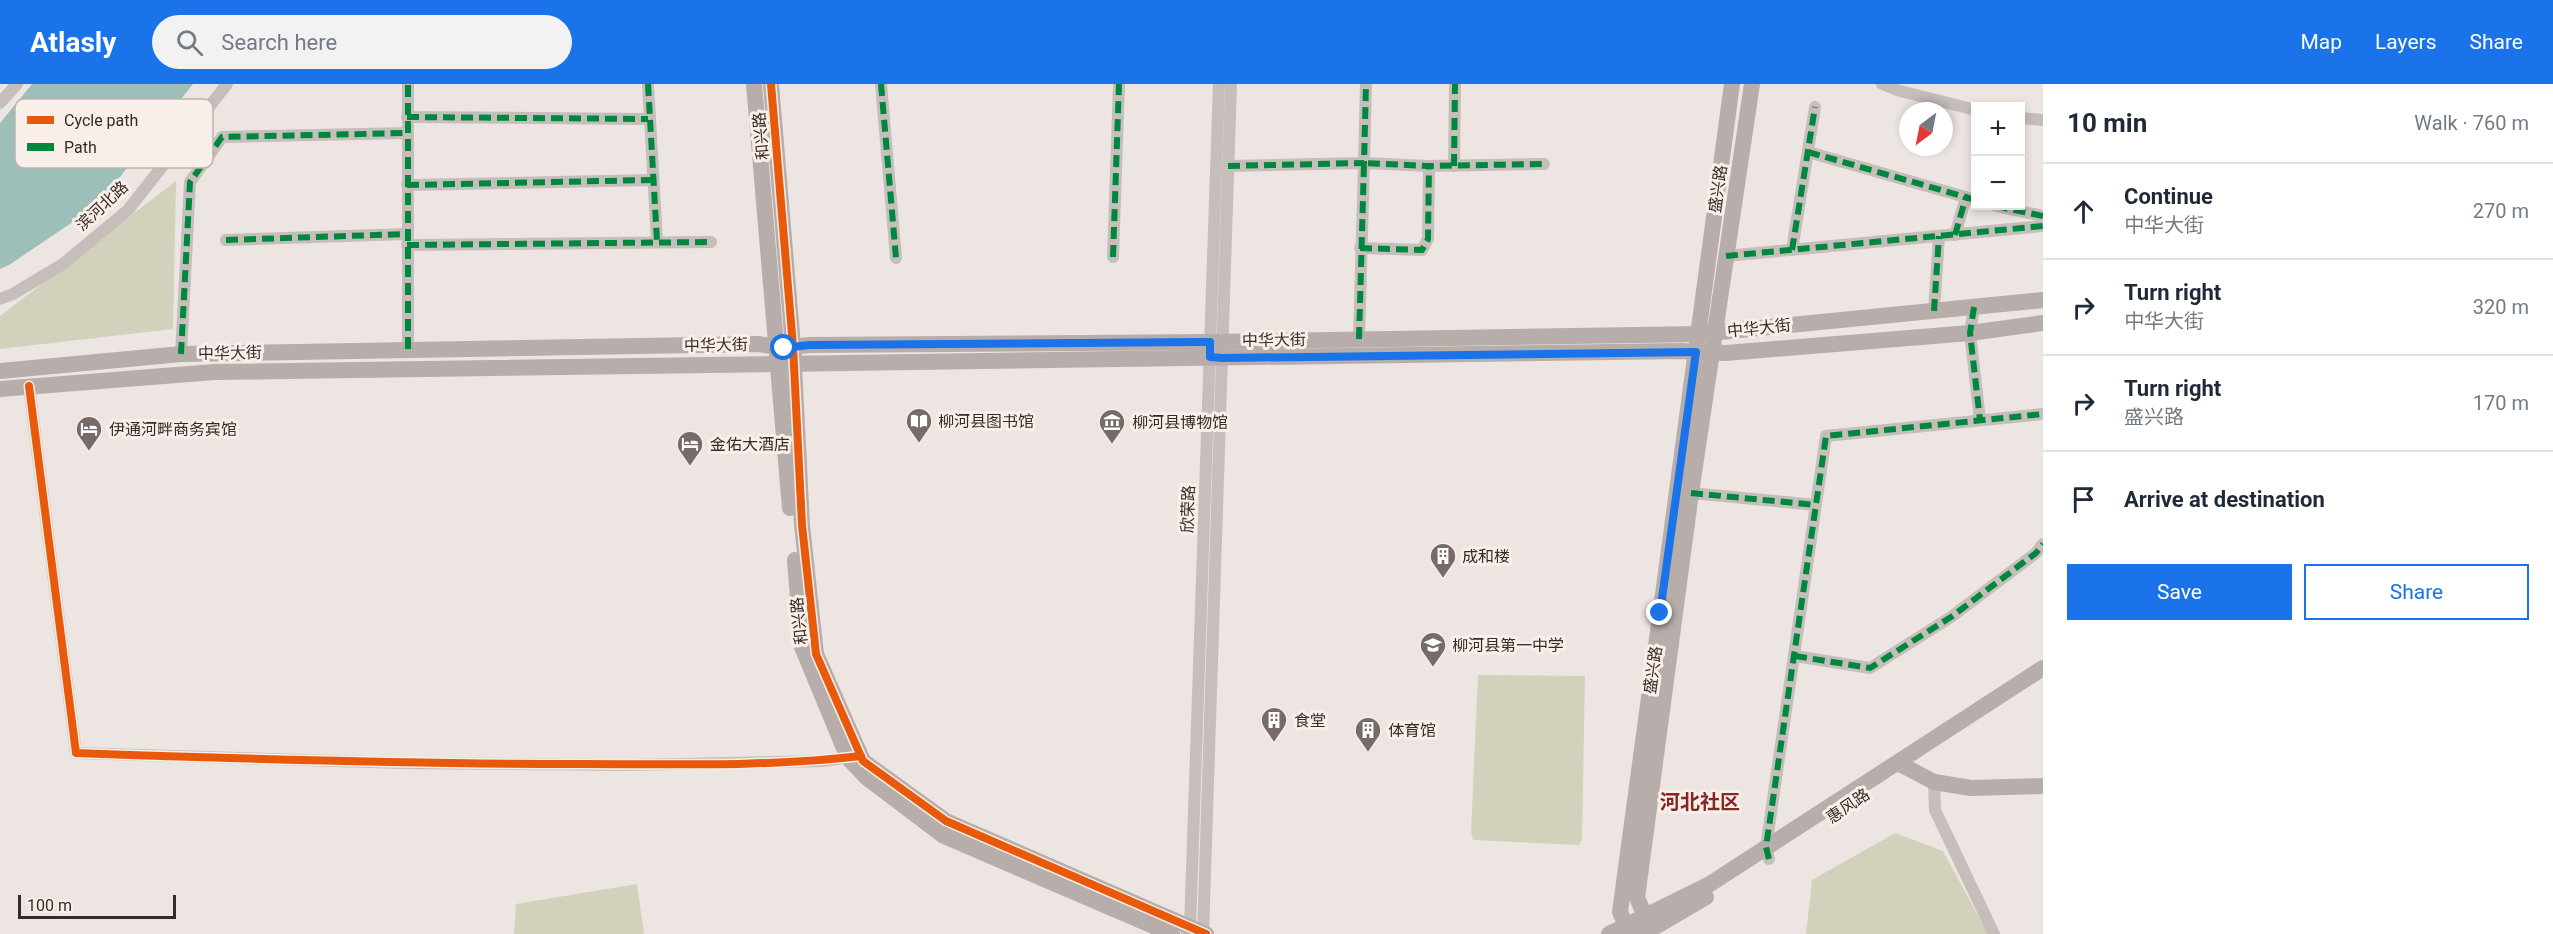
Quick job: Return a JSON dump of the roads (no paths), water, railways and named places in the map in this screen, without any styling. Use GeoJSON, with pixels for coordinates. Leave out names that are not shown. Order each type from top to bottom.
{"type":"FeatureCollection","features":[{"type":"Feature","properties":{"kind":"street"},"geometry":{"type":"LineString","coordinates":[[0,104],[17,84]]}},
{"type":"Feature","properties":{"kind":"street","name":"滨河北路"},"geometry":{"type":"LineString","coordinates":[[213,102],[227,84]]}},
{"type":"Feature","properties":{"kind":"street"},"geometry":{"type":"LineString","coordinates":[[408,84],[408,349]]}},
{"type":"Feature","properties":{"kind":"street"},"geometry":{"type":"LineString","coordinates":[[648,84],[648,119],[657,241]]}},
{"type":"Feature","properties":{"kind":"street","name":"和兴路"},"geometry":{"type":"LineString","coordinates":[[754,84],[782,358],[802,647],[854,757],[866,777],[944,836],[1172,934]]}},
{"type":"Feature","properties":{"kind":"street","name":"和兴路"},"geometry":{"type":"LineString","coordinates":[[771,84],[793,346]]}},
{"type":"Feature","properties":{"kind":"street"},"geometry":{"type":"LineString","coordinates":[[881,84],[896,258]]}},
{"type":"Feature","properties":{"kind":"street"},"geometry":{"type":"LineString","coordinates":[[1113,257],[1119,84]]}},
{"type":"Feature","properties":{"kind":"street","name":"欣荣路"},"geometry":{"type":"LineString","coordinates":[[1198,933],[1216,350],[1219,84]]}},
{"type":"Feature","properties":{"kind":"street","name":"欣荣路"},"geometry":{"type":"LineString","coordinates":[[1216,350],[1231,84]]}},
{"type":"Feature","properties":{"kind":"street"},"geometry":{"type":"LineString","coordinates":[[1359,339],[1366,84]]}},
{"type":"Feature","properties":{"kind":"street"},"geometry":{"type":"LineString","coordinates":[[1454,166],[1455,84]]}},
{"type":"Feature","properties":{"kind":"street","name":"盛兴路"},"geometry":{"type":"LineString","coordinates":[[1646,926],[1637,898],[1691,493],[1732,84]]}},
{"type":"Feature","properties":{"kind":"street","name":"盛兴路"},"geometry":{"type":"LineString","coordinates":[[1706,334],[1726,256],[1752,84]]}},
{"type":"Feature","properties":{"kind":"street"},"geometry":{"type":"LineString","coordinates":[[1882,84],[1900,91],[1971,109]]}},
{"type":"Feature","properties":{"kind":"street"},"geometry":{"type":"LineString","coordinates":[[1792,250],[1815,107]]}},
{"type":"Feature","properties":{"kind":"street"},"geometry":{"type":"LineString","coordinates":[[407,117],[648,119]]}},
{"type":"Feature","properties":{"kind":"street"},"geometry":{"type":"LineString","coordinates":[[2025,118],[2043,120]]}},
{"type":"Feature","properties":{"kind":"street"},"geometry":{"type":"LineString","coordinates":[[213,150],[222,137],[407,133]]}},
{"type":"Feature","properties":{"kind":"street"},"geometry":{"type":"LineString","coordinates":[[1808,152],[1971,198],[1955,235]]}},
{"type":"Feature","properties":{"kind":"street"},"geometry":{"type":"LineString","coordinates":[[1228,166],[1544,164]]}},
{"type":"Feature","properties":{"kind":"street"},"geometry":{"type":"LineString","coordinates":[[1360,248],[1422,250],[1428,239],[1429,166]]}},
{"type":"Feature","properties":{"kind":"street","name":"滨河北路"},"geometry":{"type":"LineString","coordinates":[[0,299],[13,294],[63,264],[128,210],[161,168]]}},
{"type":"Feature","properties":{"kind":"street"},"geometry":{"type":"LineString","coordinates":[[181,354],[190,182],[200,168]]}},
{"type":"Feature","properties":{"kind":"street"},"geometry":{"type":"LineString","coordinates":[[407,185],[653,180]]}},
{"type":"Feature","properties":{"kind":"street"},"geometry":{"type":"LineString","coordinates":[[2015,210],[2043,216]]}},
{"type":"Feature","properties":{"kind":"street"},"geometry":{"type":"LineString","coordinates":[[1726,256],[2043,226]]}},
{"type":"Feature","properties":{"kind":"street"},"geometry":{"type":"LineString","coordinates":[[1934,311],[1939,236]]}},
{"type":"Feature","properties":{"kind":"street"},"geometry":{"type":"LineString","coordinates":[[226,240],[711,242]]}},
{"type":"Feature","properties":{"kind":"street","name":"中华大街"},"geometry":{"type":"LineString","coordinates":[[0,389],[214,372],[1216,350],[1359,339],[1706,334],[2043,300]]}},
{"type":"Feature","properties":{"kind":"street"},"geometry":{"type":"LineString","coordinates":[[1974,307],[1970,333],[1980,420]]}},
{"type":"Feature","properties":{"kind":"street","name":"中华大街"},"geometry":{"type":"LineString","coordinates":[[782,358],[793,346],[1726,353],[1970,333],[2043,323]]}},
{"type":"Feature","properties":{"kind":"street","name":"中华大街"},"geometry":{"type":"LineString","coordinates":[[0,371],[181,354],[408,349],[758,344],[782,358]]}},
{"type":"Feature","properties":{"kind":"street","name":"盛兴路"},"geometry":{"type":"LineString","coordinates":[[1628,930],[1620,912],[1704,352]]}},
{"type":"Feature","properties":{"kind":"street"},"geometry":{"type":"LineString","coordinates":[[29,386],[76,753],[401,764],[626,765],[821,761],[854,757]]}},
{"type":"Feature","properties":{"kind":"street"},"geometry":{"type":"LineString","coordinates":[[1767,853],[1826,436],[2043,414]]}},
{"type":"Feature","properties":{"kind":"street"},"geometry":{"type":"LineString","coordinates":[[1691,493],[1816,505]]}},
{"type":"Feature","properties":{"kind":"street"},"geometry":{"type":"LineString","coordinates":[[1795,656],[1870,668],[1951,617],[2036,553],[2043,544]]}},
{"type":"Feature","properties":{"kind":"street"},"geometry":{"type":"LineString","coordinates":[[1902,766],[2043,668]]}},
{"type":"Feature","properties":{"kind":"street"},"geometry":{"type":"LineString","coordinates":[[1609,934],[1646,926],[1710,884],[1767,853],[1902,766],[2043,681]]}},
{"type":"Feature","properties":{"kind":"street","name":"和兴路"},"geometry":{"type":"LineString","coordinates":[[854,757],[863,761],[946,821],[1198,933]]}},
{"type":"Feature","properties":{"kind":"street"},"geometry":{"type":"LineString","coordinates":[[1902,766],[1934,782],[1971,788],[2043,786]]}},
{"type":"Feature","properties":{"kind":"street"},"geometry":{"type":"LineString","coordinates":[[1934,782],[1935,810],[1994,934]]}},
{"type":"Feature","properties":{"kind":"water"},"geometry":{"type":"Polygon","coordinates":[[[32,84],[193,84],[181,99],[20,99],[32,84]]]}},
{"type":"Feature","properties":{"kind":"water"},"geometry":{"type":"Polygon","coordinates":[[[15,105],[15,168],[127,168],[98,205],[0,269],[0,123],[15,105]]]}},
{"type":"Feature","properties":{"kind":"place","name":"柳河县图书馆"},"geometry":{"type":"Point","coordinates":[919,444]}},
{"type":"Feature","properties":{"kind":"place","name":"柳河县博物馆"},"geometry":{"type":"Point","coordinates":[1112,445]}},
{"type":"Feature","properties":{"kind":"place","name":"伊通河畔商务宾馆"},"geometry":{"type":"Point","coordinates":[89,452]}},
{"type":"Feature","properties":{"kind":"place","name":"金佑大酒店"},"geometry":{"type":"Point","coordinates":[690,467]}},
{"type":"Feature","properties":{"kind":"place","name":"成和楼"},"geometry":{"type":"Point","coordinates":[1443,579]}},
{"type":"Feature","properties":{"kind":"place","name":"柳河县第一中学"},"geometry":{"type":"Point","coordinates":[1433,668]}},
{"type":"Feature","properties":{"kind":"place","name":"食堂"},"geometry":{"type":"Point","coordinates":[1274,743]}},
{"type":"Feature","properties":{"kind":"place","name":"体育馆"},"geometry":{"type":"Point","coordinates":[1368,753]}},
{"type":"Feature","properties":{"kind":"district","name":"河北社区"},"geometry":{"type":"Point","coordinates":[1700,802]}}]}
